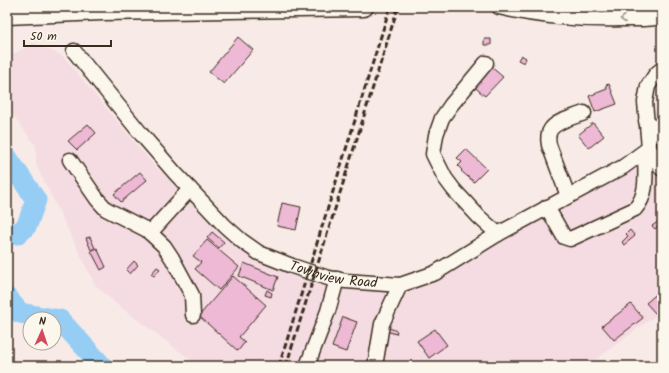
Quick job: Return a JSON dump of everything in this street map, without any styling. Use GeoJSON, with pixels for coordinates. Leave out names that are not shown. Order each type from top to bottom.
{"type":"FeatureCollection","features":[{"type":"Feature","properties":{"kind":"main road"},"geometry":{"type":"LineString","coordinates":[[7,15],[101,10],[364,7]]}},
{"type":"Feature","properties":{"kind":"street"},"geometry":{"type":"LineString","coordinates":[[499,7],[527,14],[603,20],[662,17]]}},
{"type":"Feature","properties":{"kind":"street","name":"Townview Road"},"geometry":{"type":"LineString","coordinates":[[74,51],[142,135],[190,189],[242,242],[259,253],[328,278],[400,285],[435,273],[498,234],[623,167],[647,150]]}},
{"type":"Feature","properties":{"kind":"street"},"geometry":{"type":"LineString","coordinates":[[486,63],[442,118],[436,135],[434,154],[444,178],[479,217],[498,234]]}},
{"type":"Feature","properties":{"kind":"street"},"geometry":{"type":"LineString","coordinates":[[547,207],[564,236],[570,239],[635,209],[642,200],[644,193],[647,150],[645,102],[648,86],[656,74],[662,69]]}},
{"type":"Feature","properties":{"kind":"street"},"geometry":{"type":"LineString","coordinates":[[568,196],[549,145],[548,136],[551,129],[558,124],[584,113]]}},
{"type":"Feature","properties":{"kind":"street"},"geometry":{"type":"LineString","coordinates":[[646,121],[662,136]]}},
{"type":"Feature","properties":{"kind":"street"},"geometry":{"type":"LineString","coordinates":[[647,150],[662,169]]}},
{"type":"Feature","properties":{"kind":"street"},"geometry":{"type":"LineString","coordinates":[[70,160],[97,199],[106,209],[137,224],[150,233],[164,246],[192,295],[192,315]]}},
{"type":"Feature","properties":{"kind":"street"},"geometry":{"type":"LineString","coordinates":[[150,233],[190,189]]}},
{"type":"Feature","properties":{"kind":"street"},"geometry":{"type":"LineString","coordinates":[[308,366],[328,311],[337,279]]}},
{"type":"Feature","properties":{"kind":"street"},"geometry":{"type":"LineString","coordinates":[[375,366],[382,324],[400,285]]}},
{"type":"Feature","properties":{"kind":"shaded area"},"geometry":{"type":"Polygon","coordinates":[[[34,43],[63,56],[153,164],[217,227],[328,284],[357,289],[390,291],[415,288],[439,279],[559,207],[634,169],[647,167],[662,182],[662,311],[587,366],[199,366],[115,303],[95,285],[36,165],[36,146],[7,107],[7,57],[34,43]]]}},
{"type":"Feature","properties":{"kind":"building"},"geometry":{"type":"Polygon","coordinates":[[[238,37],[253,50],[224,84],[209,72],[238,37]]]}},
{"type":"Feature","properties":{"kind":"building"},"geometry":{"type":"Polygon","coordinates":[[[484,39],[491,39],[491,45],[484,45],[484,39]]]}},
{"type":"Feature","properties":{"kind":"building"},"geometry":{"type":"Polygon","coordinates":[[[521,55],[526,58],[524,63],[518,60],[521,55]]]}},
{"type":"Feature","properties":{"kind":"building"},"geometry":{"type":"Polygon","coordinates":[[[489,65],[503,77],[485,96],[471,84],[489,65]]]}},
{"type":"Feature","properties":{"kind":"building"},"geometry":{"type":"Polygon","coordinates":[[[609,84],[617,104],[595,112],[589,96],[607,89],[606,85],[609,84]]]}},
{"type":"Feature","properties":{"kind":"building"},"geometry":{"type":"Polygon","coordinates":[[[593,123],[604,136],[589,148],[578,135],[593,123]]]}},
{"type":"Feature","properties":{"kind":"building"},"geometry":{"type":"Polygon","coordinates":[[[88,124],[96,133],[77,150],[68,141],[88,124]]]}},
{"type":"Feature","properties":{"kind":"building"},"geometry":{"type":"Polygon","coordinates":[[[466,149],[487,169],[474,182],[461,171],[462,170],[458,166],[462,162],[457,158],[466,149]]]}},
{"type":"Feature","properties":{"kind":"building"},"geometry":{"type":"Polygon","coordinates":[[[140,172],[147,180],[121,202],[114,194],[140,172]]]}},
{"type":"Feature","properties":{"kind":"building"},"geometry":{"type":"Polygon","coordinates":[[[282,203],[301,207],[296,230],[277,226],[282,203]]]}},
{"type":"Feature","properties":{"kind":"building"},"geometry":{"type":"Polygon","coordinates":[[[662,219],[662,224],[655,229],[652,226],[662,219]]]}},
{"type":"Feature","properties":{"kind":"building"},"geometry":{"type":"Polygon","coordinates":[[[630,230],[635,236],[624,245],[622,242],[628,236],[626,234],[630,230]]]}},
{"type":"Feature","properties":{"kind":"building"},"geometry":{"type":"Polygon","coordinates":[[[212,232],[224,242],[219,248],[207,238],[212,232]]]}},
{"type":"Feature","properties":{"kind":"building"},"geometry":{"type":"Polygon","coordinates":[[[90,237],[95,248],[91,250],[86,238],[90,237]]]}},
{"type":"Feature","properties":{"kind":"building"},"geometry":{"type":"Polygon","coordinates":[[[207,240],[239,267],[219,290],[195,269],[201,262],[193,256],[207,240]]]}},
{"type":"Feature","properties":{"kind":"building"},"geometry":{"type":"Polygon","coordinates":[[[97,248],[106,267],[101,270],[91,251],[97,248]]]}},
{"type":"Feature","properties":{"kind":"building"},"geometry":{"type":"Polygon","coordinates":[[[134,261],[138,265],[130,274],[126,270],[134,261]]]}},
{"type":"Feature","properties":{"kind":"building"},"geometry":{"type":"Polygon","coordinates":[[[244,263],[278,277],[273,290],[239,276],[244,263]]]}},
{"type":"Feature","properties":{"kind":"building"},"geometry":{"type":"Polygon","coordinates":[[[157,267],[160,269],[154,276],[151,274],[157,267]]]}},
{"type":"Feature","properties":{"kind":"building"},"geometry":{"type":"Polygon","coordinates":[[[233,276],[266,305],[239,337],[245,342],[238,351],[199,316],[233,276]]]}},
{"type":"Feature","properties":{"kind":"building"},"geometry":{"type":"Polygon","coordinates":[[[267,290],[272,293],[271,297],[265,295],[267,290]]]}},
{"type":"Feature","properties":{"kind":"building"},"geometry":{"type":"Polygon","coordinates":[[[660,291],[662,294],[662,308],[655,313],[646,303],[660,291]]]}},
{"type":"Feature","properties":{"kind":"building"},"geometry":{"type":"Polygon","coordinates":[[[631,304],[643,318],[614,340],[602,326],[631,304]]]}},
{"type":"Feature","properties":{"kind":"building"},"geometry":{"type":"Polygon","coordinates":[[[343,317],[357,322],[346,352],[332,347],[343,317]]]}},
{"type":"Feature","properties":{"kind":"building"},"geometry":{"type":"Polygon","coordinates":[[[387,327],[397,331],[396,334],[386,331],[387,327]]]}},
{"type":"Feature","properties":{"kind":"building"},"geometry":{"type":"Polygon","coordinates":[[[435,329],[447,345],[429,358],[417,341],[435,329]]]}},
{"type":"Feature","properties":{"kind":"waterway"},"geometry":{"type":"LineString","coordinates":[[7,157],[36,200],[27,225],[18,234],[7,233]]}},
{"type":"Feature","properties":{"kind":"waterway"},"geometry":{"type":"LineString","coordinates":[[7,298],[20,313],[60,320],[102,366]]}},
{"type":"Feature","properties":{"kind":"railway"},"geometry":{"type":"LineString","coordinates":[[279,366],[390,7]]}},
{"type":"Feature","properties":{"kind":"railway"},"geometry":{"type":"LineString","coordinates":[[286,366],[398,7]]}}]}
